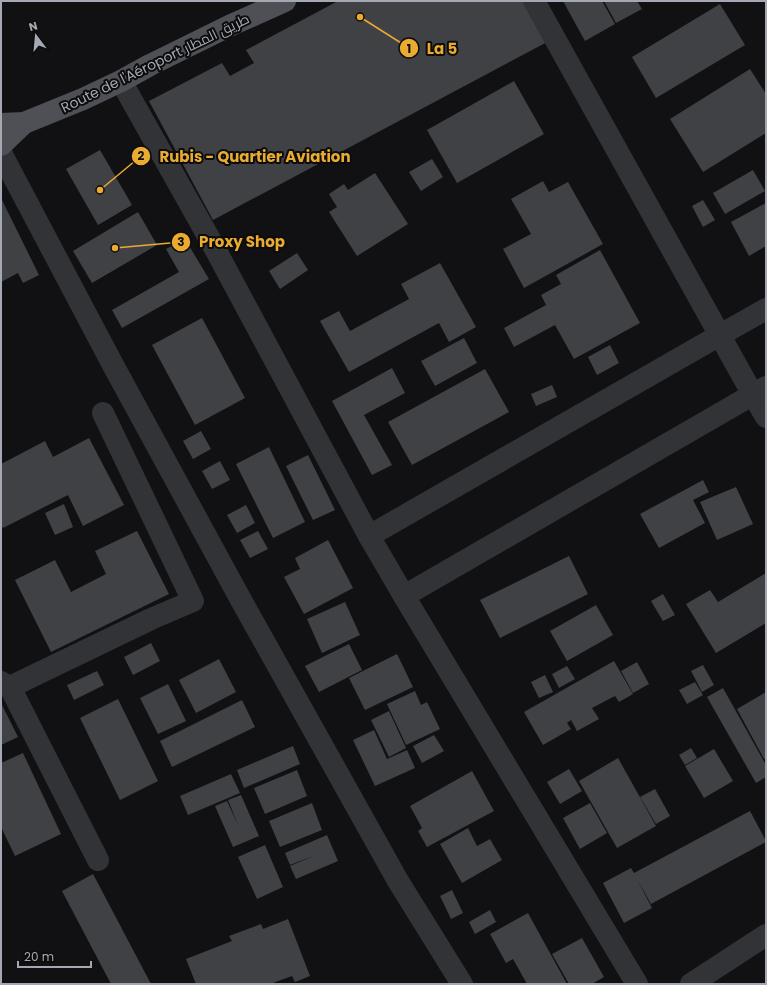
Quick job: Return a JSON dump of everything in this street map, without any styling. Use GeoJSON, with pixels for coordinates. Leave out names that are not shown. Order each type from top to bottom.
{"type":"FeatureCollection","features":[{"type":"Feature","properties":{"kind":"main road","name":"Route de l'Aéroport طريق المطار"},"geometry":{"type":"LineString","coordinates":[[1,124],[24,123],[83,99],[229,26],[284,1]]}},
{"type":"Feature","properties":{"kind":"main road","name":"Route de l'Aéroport طريق المطار"},"geometry":{"type":"LineString","coordinates":[[1,145],[24,123]]}},
{"type":"Feature","properties":{"kind":"street"},"geometry":{"type":"LineString","coordinates":[[534,1],[720,335],[759,391],[766,417]]}},
{"type":"Feature","properties":{"kind":"street"},"geometry":{"type":"LineString","coordinates":[[121,81],[213,245],[369,536],[636,984]]}},
{"type":"Feature","properties":{"kind":"street"},"geometry":{"type":"LineString","coordinates":[[1,153],[244,607],[398,881],[462,984]]}},
{"type":"Feature","properties":{"kind":"street"},"geometry":{"type":"LineString","coordinates":[[369,536],[766,309]]}},
{"type":"Feature","properties":{"kind":"street"},"geometry":{"type":"LineString","coordinates":[[404,596],[759,391]]}},
{"type":"Feature","properties":{"kind":"street"},"geometry":{"type":"LineString","coordinates":[[98,860],[5,684],[193,601],[103,413]]}},
{"type":"Feature","properties":{"kind":"street"},"geometry":{"type":"LineString","coordinates":[[691,984],[766,935]]}},
{"type":"Feature","properties":{"kind":"building"},"geometry":{"type":"Polygon","coordinates":[[[338,1],[527,1],[549,41],[213,220],[149,101],[222,63],[230,76],[254,63],[246,50],[338,1]]]}},
{"type":"Feature","properties":{"kind":"building"},"geometry":{"type":"Polygon","coordinates":[[[563,1],[602,1],[615,24],[585,41],[563,1]]]}},
{"type":"Feature","properties":{"kind":"building"},"geometry":{"type":"Polygon","coordinates":[[[604,1],[637,1],[642,9],[616,23],[604,1]]]}},
{"type":"Feature","properties":{"kind":"building"},"geometry":{"type":"Polygon","coordinates":[[[720,4],[745,45],[656,98],[632,57],[720,4]]]}},
{"type":"Feature","properties":{"kind":"building"},"geometry":{"type":"Polygon","coordinates":[[[750,69],[766,94],[766,133],[703,172],[670,119],[750,69]]]}},
{"type":"Feature","properties":{"kind":"building"},"geometry":{"type":"Polygon","coordinates":[[[514,81],[544,134],[457,183],[427,130],[514,81]]]}},
{"type":"Feature","properties":{"kind":"building"},"geometry":{"type":"Polygon","coordinates":[[[100,150],[132,205],[98,225],[66,169],[100,150]]]}},
{"type":"Feature","properties":{"kind":"building"},"geometry":{"type":"Polygon","coordinates":[[[432,159],[443,177],[421,191],[409,172],[432,159]]]}},
{"type":"Feature","properties":{"kind":"building"},"geometry":{"type":"Polygon","coordinates":[[[753,170],[765,191],[725,214],[713,193],[753,170]]]}},
{"type":"Feature","properties":{"kind":"building"},"geometry":{"type":"Polygon","coordinates":[[[375,173],[408,224],[357,256],[329,212],[337,207],[329,194],[344,184],[348,190],[375,173]]]}},
{"type":"Feature","properties":{"kind":"building"},"geometry":{"type":"Polygon","coordinates":[[[543,181],[549,192],[568,182],[603,244],[524,288],[503,249],[531,234],[511,199],[543,181]]]}},
{"type":"Feature","properties":{"kind":"building"},"geometry":{"type":"Polygon","coordinates":[[[1,198],[39,275],[23,283],[18,273],[1,282],[1,198]]]}},
{"type":"Feature","properties":{"kind":"building"},"geometry":{"type":"Polygon","coordinates":[[[703,200],[715,220],[703,227],[692,206],[703,200]]]}},
{"type":"Feature","properties":{"kind":"building"},"geometry":{"type":"Polygon","coordinates":[[[766,203],[766,246],[749,256],[731,222],[766,203]]]}},
{"type":"Feature","properties":{"kind":"building"},"geometry":{"type":"Polygon","coordinates":[[[138,212],[157,245],[92,283],[73,251],[138,212]]]}},
{"type":"Feature","properties":{"kind":"building"},"geometry":{"type":"Polygon","coordinates":[[[185,239],[209,279],[122,328],[112,310],[179,272],[166,249],[185,239]]]}},
{"type":"Feature","properties":{"kind":"building"},"geometry":{"type":"Polygon","coordinates":[[[600,250],[640,323],[574,359],[555,325],[514,347],[504,328],[546,305],[541,295],[561,284],[556,275],[600,250]]]}},
{"type":"Feature","properties":{"kind":"building"},"geometry":{"type":"Polygon","coordinates":[[[297,253],[308,270],[280,289],[269,271],[297,253]]]}},
{"type":"Feature","properties":{"kind":"building"},"geometry":{"type":"Polygon","coordinates":[[[440,263],[476,327],[449,342],[439,323],[349,372],[320,321],[339,311],[350,331],[409,299],[401,284],[440,263]]]}},
{"type":"Feature","properties":{"kind":"building"},"geometry":{"type":"Polygon","coordinates":[[[202,318],[245,398],[195,425],[152,345],[202,318]]]}},
{"type":"Feature","properties":{"kind":"building"},"geometry":{"type":"Polygon","coordinates":[[[464,338],[477,363],[435,386],[421,361],[464,338]]]}},
{"type":"Feature","properties":{"kind":"building"},"geometry":{"type":"Polygon","coordinates":[[[610,345],[619,363],[597,375],[588,357],[610,345]]]}},
{"type":"Feature","properties":{"kind":"building"},"geometry":{"type":"Polygon","coordinates":[[[392,368],[405,393],[364,415],[392,465],[372,475],[332,401],[392,368]]]}},
{"type":"Feature","properties":{"kind":"building"},"geometry":{"type":"Polygon","coordinates":[[[485,369],[509,412],[412,465],[388,422],[485,369]]]}},
{"type":"Feature","properties":{"kind":"building"},"geometry":{"type":"Polygon","coordinates":[[[552,385],[557,397],[536,406],[531,394],[552,385]]]}},
{"type":"Feature","properties":{"kind":"building"},"geometry":{"type":"Polygon","coordinates":[[[201,431],[211,449],[193,459],[183,441],[201,431]]]}},
{"type":"Feature","properties":{"kind":"building"},"geometry":{"type":"Polygon","coordinates":[[[89,438],[124,505],[83,526],[68,495],[3,528],[1,525],[1,464],[45,441],[53,457],[89,438]]]}},
{"type":"Feature","properties":{"kind":"building"},"geometry":{"type":"Polygon","coordinates":[[[269,447],[305,522],[273,538],[236,464],[269,447]]]}},
{"type":"Feature","properties":{"kind":"building"},"geometry":{"type":"Polygon","coordinates":[[[308,455],[335,510],[313,520],[286,466],[308,455]]]}},
{"type":"Feature","properties":{"kind":"building"},"geometry":{"type":"Polygon","coordinates":[[[220,461],[230,480],[212,489],[202,471],[220,461]]]}},
{"type":"Feature","properties":{"kind":"building"},"geometry":{"type":"Polygon","coordinates":[[[703,480],[709,492],[693,500],[705,523],[659,548],[640,514],[703,480]]]}},
{"type":"Feature","properties":{"kind":"building"},"geometry":{"type":"Polygon","coordinates":[[[736,487],[753,524],[717,540],[700,502],[736,487]]]}},
{"type":"Feature","properties":{"kind":"building"},"geometry":{"type":"Polygon","coordinates":[[[64,504],[73,527],[55,535],[45,513],[64,504]]]}},
{"type":"Feature","properties":{"kind":"building"},"geometry":{"type":"Polygon","coordinates":[[[246,505],[255,523],[237,533],[227,515],[246,505]]]}},
{"type":"Feature","properties":{"kind":"building"},"geometry":{"type":"Polygon","coordinates":[[[137,531],[169,594],[51,652],[15,580],[55,560],[71,592],[106,574],[95,551],[137,531]]]}},
{"type":"Feature","properties":{"kind":"building"},"geometry":{"type":"Polygon","coordinates":[[[258,531],[268,549],[250,558],[240,540],[258,531]]]}},
{"type":"Feature","properties":{"kind":"building"},"geometry":{"type":"Polygon","coordinates":[[[328,540],[353,588],[304,614],[284,577],[300,569],[295,558],[328,540]]]}},
{"type":"Feature","properties":{"kind":"building"},"geometry":{"type":"Polygon","coordinates":[[[569,556],[588,594],[500,638],[480,600],[569,556]]]}},
{"type":"Feature","properties":{"kind":"building"},"geometry":{"type":"Polygon","coordinates":[[[766,573],[766,623],[716,653],[686,604],[710,590],[718,602],[766,573]]]}},
{"type":"Feature","properties":{"kind":"building"},"geometry":{"type":"Polygon","coordinates":[[[663,594],[675,615],[663,621],[651,601],[663,594]]]}},
{"type":"Feature","properties":{"kind":"building"},"geometry":{"type":"Polygon","coordinates":[[[345,602],[360,635],[322,653],[307,619],[345,602]]]}},
{"type":"Feature","properties":{"kind":"building"},"geometry":{"type":"Polygon","coordinates":[[[596,605],[613,635],[567,661],[550,631],[596,605]]]}},
{"type":"Feature","properties":{"kind":"building"},"geometry":{"type":"Polygon","coordinates":[[[151,643],[160,661],[133,675],[124,657],[151,643]]]}},
{"type":"Feature","properties":{"kind":"building"},"geometry":{"type":"Polygon","coordinates":[[[349,644],[362,670],[319,692],[305,666],[349,644]]]}},
{"type":"Feature","properties":{"kind":"building"},"geometry":{"type":"Polygon","coordinates":[[[397,654],[413,687],[365,710],[349,678],[397,654]]]}},
{"type":"Feature","properties":{"kind":"building"},"geometry":{"type":"Polygon","coordinates":[[[219,659],[236,692],[196,713],[179,680],[219,659]]]}},
{"type":"Feature","properties":{"kind":"building"},"geometry":{"type":"Polygon","coordinates":[[[614,661],[633,694],[619,702],[615,696],[592,708],[599,719],[577,731],[571,720],[567,723],[571,729],[543,745],[524,712],[614,661]]]}},
{"type":"Feature","properties":{"kind":"building"},"geometry":{"type":"Polygon","coordinates":[[[637,662],[649,684],[633,693],[621,671],[637,662]]]}},
{"type":"Feature","properties":{"kind":"building"},"geometry":{"type":"Polygon","coordinates":[[[703,665],[714,685],[702,692],[691,671],[703,665]]]}},
{"type":"Feature","properties":{"kind":"building"},"geometry":{"type":"Polygon","coordinates":[[[567,666],[575,679],[559,688],[552,674],[567,666]]]}},
{"type":"Feature","properties":{"kind":"building"},"geometry":{"type":"Polygon","coordinates":[[[97,671],[104,685],[74,700],[67,685],[97,671]]]}},
{"type":"Feature","properties":{"kind":"building"},"geometry":{"type":"Polygon","coordinates":[[[545,675],[553,692],[539,698],[531,682],[545,675]]]}},
{"type":"Feature","properties":{"kind":"building"},"geometry":{"type":"Polygon","coordinates":[[[695,682],[703,695],[687,704],[679,690],[695,682]]]}},
{"type":"Feature","properties":{"kind":"building"},"geometry":{"type":"Polygon","coordinates":[[[168,684],[186,721],[158,734],[140,698],[168,684]]]}},
{"type":"Feature","properties":{"kind":"building"},"geometry":{"type":"Polygon","coordinates":[[[723,688],[766,765],[766,777],[756,783],[707,697],[723,688]]]}},
{"type":"Feature","properties":{"kind":"building"},"geometry":{"type":"Polygon","coordinates":[[[415,691],[421,705],[427,702],[440,729],[406,745],[387,704],[415,691]]]}},
{"type":"Feature","properties":{"kind":"building"},"geometry":{"type":"Polygon","coordinates":[[[766,692],[766,758],[764,759],[737,709],[766,692]]]}},
{"type":"Feature","properties":{"kind":"building"},"geometry":{"type":"Polygon","coordinates":[[[118,699],[158,781],[120,800],[80,718],[118,699]]]}},
{"type":"Feature","properties":{"kind":"building"},"geometry":{"type":"Polygon","coordinates":[[[242,700],[255,727],[172,767],[160,741],[242,700]]]}},
{"type":"Feature","properties":{"kind":"building"},"geometry":{"type":"Polygon","coordinates":[[[1,703],[18,737],[1,745],[1,703]]]}},
{"type":"Feature","properties":{"kind":"building"},"geometry":{"type":"Polygon","coordinates":[[[389,711],[406,748],[389,757],[371,720],[389,711]]]}},
{"type":"Feature","properties":{"kind":"building"},"geometry":{"type":"Polygon","coordinates":[[[374,730],[387,759],[407,750],[415,768],[375,786],[353,740],[374,730]]]}},
{"type":"Feature","properties":{"kind":"building"},"geometry":{"type":"Polygon","coordinates":[[[434,735],[444,751],[422,763],[413,746],[434,735]]]}},
{"type":"Feature","properties":{"kind":"building"},"geometry":{"type":"Polygon","coordinates":[[[293,746],[300,764],[244,788],[237,770],[293,746]]]}},
{"type":"Feature","properties":{"kind":"building"},"geometry":{"type":"Polygon","coordinates":[[[691,748],[697,758],[685,765],[679,755],[691,748]]]}},
{"type":"Feature","properties":{"kind":"building"},"geometry":{"type":"Polygon","coordinates":[[[714,749],[733,781],[704,798],[685,766],[714,749]]]}},
{"type":"Feature","properties":{"kind":"building"},"geometry":{"type":"Polygon","coordinates":[[[23,753],[61,834],[15,856],[1,827],[1,763],[23,753]]]}},
{"type":"Feature","properties":{"kind":"building"},"geometry":{"type":"Polygon","coordinates":[[[618,758],[656,826],[617,848],[579,781],[618,758]]]}},
{"type":"Feature","properties":{"kind":"building"},"geometry":{"type":"Polygon","coordinates":[[[569,769],[582,791],[560,804],[547,782],[569,769]]]}},
{"type":"Feature","properties":{"kind":"building"},"geometry":{"type":"Polygon","coordinates":[[[297,770],[307,796],[265,814],[254,788],[297,770]]]}},
{"type":"Feature","properties":{"kind":"building"},"geometry":{"type":"Polygon","coordinates":[[[472,771],[494,811],[427,847],[418,831],[422,828],[410,806],[472,771]]]}},
{"type":"Feature","properties":{"kind":"building"},"geometry":{"type":"Polygon","coordinates":[[[231,774],[240,793],[188,815],[180,796],[231,774]]]}},
{"type":"Feature","properties":{"kind":"building"},"geometry":{"type":"Polygon","coordinates":[[[655,789],[670,816],[656,824],[640,797],[655,789]]]}},
{"type":"Feature","properties":{"kind":"building"},"geometry":{"type":"Polygon","coordinates":[[[241,795],[259,836],[233,847],[215,806],[227,801],[238,825],[228,800],[241,795]]]}},
{"type":"Feature","properties":{"kind":"building"},"geometry":{"type":"Polygon","coordinates":[[[312,803],[322,830],[280,847],[269,821],[312,803]]]}},
{"type":"Feature","properties":{"kind":"building"},"geometry":{"type":"Polygon","coordinates":[[[590,803],[607,833],[580,849],[563,818],[590,803]]]}},
{"type":"Feature","properties":{"kind":"building"},"geometry":{"type":"Polygon","coordinates":[[[750,811],[766,842],[651,904],[637,879],[652,908],[624,923],[603,883],[631,868],[634,873],[750,811]]]}},
{"type":"Feature","properties":{"kind":"building"},"geometry":{"type":"Polygon","coordinates":[[[468,828],[477,846],[490,839],[502,860],[462,883],[440,844],[468,828]]]}},
{"type":"Feature","properties":{"kind":"building"},"geometry":{"type":"Polygon","coordinates":[[[327,835],[338,861],[296,879],[290,866],[316,855],[290,865],[285,853],[327,835]]]}},
{"type":"Feature","properties":{"kind":"building"},"geometry":{"type":"Polygon","coordinates":[[[265,845],[283,887],[257,899],[238,857],[265,845]]]}},
{"type":"Feature","properties":{"kind":"building"},"geometry":{"type":"Polygon","coordinates":[[[93,874],[151,984],[111,984],[62,891],[93,874]]]}},
{"type":"Feature","properties":{"kind":"building"},"geometry":{"type":"Polygon","coordinates":[[[452,890],[463,913],[451,919],[440,896],[452,890]]]}},
{"type":"Feature","properties":{"kind":"building"},"geometry":{"type":"Polygon","coordinates":[[[490,910],[496,922],[475,934],[469,922],[490,910]]]}},
{"type":"Feature","properties":{"kind":"building"},"geometry":{"type":"Polygon","coordinates":[[[528,913],[567,984],[527,984],[513,959],[506,963],[490,934],[528,913]]]}},
{"type":"Feature","properties":{"kind":"building"},"geometry":{"type":"Polygon","coordinates":[[[288,919],[310,976],[295,982],[292,976],[270,984],[196,984],[186,959],[232,941],[229,936],[261,924],[263,929],[288,919]]]}},
{"type":"Feature","properties":{"kind":"building"},"geometry":{"type":"Polygon","coordinates":[[[582,938],[604,977],[592,984],[569,984],[552,954],[582,938]]]}},
{"type":"Feature","properties":{"kind":"place","name":"La 5"},"geometry":{"type":"Point","coordinates":[360,17]}},
{"type":"Feature","properties":{"kind":"place","name":"Rubis - Quartier Aviation"},"geometry":{"type":"Point","coordinates":[100,190]}},
{"type":"Feature","properties":{"kind":"place","name":"Proxy Shop"},"geometry":{"type":"Point","coordinates":[115,248]}}]}
